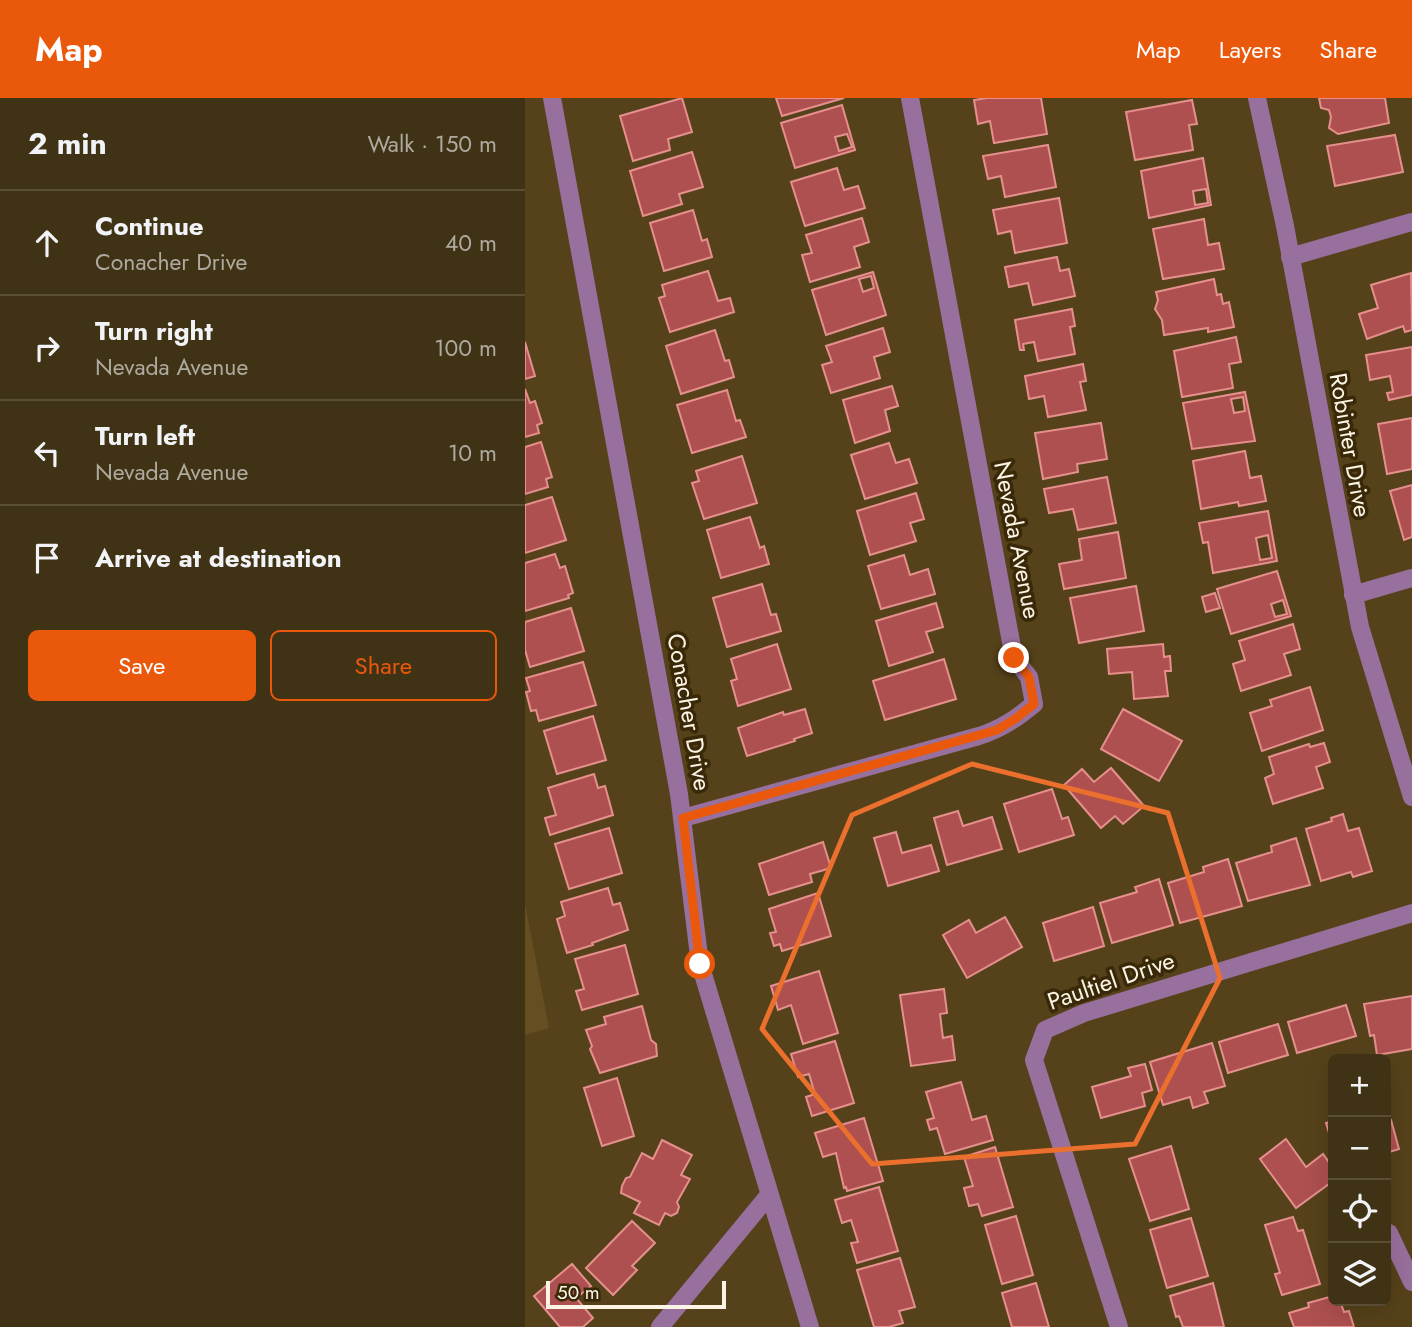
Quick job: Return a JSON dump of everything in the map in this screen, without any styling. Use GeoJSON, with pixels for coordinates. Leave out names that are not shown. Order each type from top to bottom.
{"type":"FeatureCollection","features":[{"type":"Feature","properties":{"kind":"street","name":"Conacher Drive"},"geometry":{"type":"LineString","coordinates":[[552,98],[683,818],[700,964],[810,1327]]}},
{"type":"Feature","properties":{"kind":"street","name":"Nevada Avenue"},"geometry":{"type":"LineString","coordinates":[[683,818],[979,736],[997,730],[1034,704],[1029,677],[1014,658],[910,98]]}},
{"type":"Feature","properties":{"kind":"street","name":"Robinter Drive"},"geometry":{"type":"LineString","coordinates":[[1257,98],[1360,627],[1412,797]]}},
{"type":"Feature","properties":{"kind":"street"},"geometry":{"type":"LineString","coordinates":[[1290,257],[1412,222]]}},
{"type":"Feature","properties":{"kind":"street"},"geometry":{"type":"LineString","coordinates":[[1353,595],[1412,578]]}},
{"type":"Feature","properties":{"kind":"street","name":"Paultiel Drive"},"geometry":{"type":"LineString","coordinates":[[1119,1327],[1034,1060],[1045,1030],[1083,1013],[1412,913]]}},
{"type":"Feature","properties":{"kind":"street"},"geometry":{"type":"LineString","coordinates":[[660,1327],[769,1195]]}},
{"type":"Feature","properties":{"kind":"street"},"geometry":{"type":"LineString","coordinates":[[1391,1237],[1412,1282]]}},
{"type":"Feature","properties":{"kind":"highlighted area"},"geometry":{"type":"Polygon","coordinates":[[[972,764],[1168,813],[1220,978],[1135,1144],[872,1164],[762,1029],[852,815],[972,764]]]}},
{"type":"Feature","properties":{"kind":"shaded area"},"geometry":{"type":"Polygon","coordinates":[[[525,904],[549,1028],[525,1035],[525,904]]]}},
{"type":"Feature","properties":{"kind":"building"},"geometry":{"type":"Polygon","coordinates":[[[682,98],[692,132],[668,139],[670,150],[633,161],[620,116],[682,98]]]}},
{"type":"Feature","properties":{"kind":"building"},"geometry":{"type":"Polygon","coordinates":[[[776,98],[844,98],[782,116],[776,98]]]}},
{"type":"Feature","properties":{"kind":"building"},"geometry":{"type":"Polygon","coordinates":[[[1041,98],[1047,134],[994,143],[990,121],[978,124],[974,100],[1041,98]]]}},
{"type":"Feature","properties":{"kind":"building"},"geometry":{"type":"Polygon","coordinates":[[[1319,98],[1385,98],[1389,123],[1338,134],[1329,128],[1329,110],[1321,108],[1319,98]]]}},
{"type":"Feature","properties":{"kind":"building"},"geometry":{"type":"Polygon","coordinates":[[[1192,100],[1197,124],[1189,125],[1193,150],[1135,160],[1126,112],[1192,100]]]}},
{"type":"Feature","properties":{"kind":"building"},"geometry":{"type":"Polygon","coordinates":[[[842,105],[855,150],[795,168],[781,123],[842,105]],[[847,134],[835,137],[839,151],[852,147],[847,134]]]}},
{"type":"Feature","properties":{"kind":"building"},"geometry":{"type":"Polygon","coordinates":[[[1395,135],[1403,172],[1335,186],[1327,146],[1395,135]]]}},
{"type":"Feature","properties":{"kind":"building"},"geometry":{"type":"Polygon","coordinates":[[[1048,145],[1056,187],[1005,197],[1001,176],[988,179],[983,156],[1048,145]]]}},
{"type":"Feature","properties":{"kind":"building"},"geometry":{"type":"Polygon","coordinates":[[[692,152],[703,187],[679,194],[682,204],[643,216],[630,171],[692,152]]]}},
{"type":"Feature","properties":{"kind":"building"},"geometry":{"type":"Polygon","coordinates":[[[1203,158],[1211,205],[1149,218],[1141,171],[1203,158]],[[1206,189],[1193,191],[1195,205],[1208,203],[1206,189]]]}},
{"type":"Feature","properties":{"kind":"building"},"geometry":{"type":"Polygon","coordinates":[[[837,168],[844,190],[858,186],[865,208],[805,226],[791,182],[837,168]]]}},
{"type":"Feature","properties":{"kind":"building"},"geometry":{"type":"Polygon","coordinates":[[[1059,198],[1067,243],[1015,253],[1011,231],[998,234],[993,210],[1059,198]]]}},
{"type":"Feature","properties":{"kind":"building"},"geometry":{"type":"Polygon","coordinates":[[[693,210],[702,241],[707,239],[712,257],[664,271],[650,223],[693,210]]]}},
{"type":"Feature","properties":{"kind":"building"},"geometry":{"type":"Polygon","coordinates":[[[862,218],[869,242],[854,247],[860,267],[810,282],[802,255],[812,253],[806,235],[862,218]]]}},
{"type":"Feature","properties":{"kind":"building"},"geometry":{"type":"Polygon","coordinates":[[[1204,219],[1208,245],[1219,243],[1224,269],[1163,279],[1153,229],[1204,219]]]}},
{"type":"Feature","properties":{"kind":"building"},"geometry":{"type":"Polygon","coordinates":[[[1057,257],[1060,271],[1069,269],[1075,296],[1033,305],[1028,283],[1009,287],[1005,267],[1057,257]]]}},
{"type":"Feature","properties":{"kind":"building"},"geometry":{"type":"Polygon","coordinates":[[[708,271],[718,301],[730,298],[734,312],[670,332],[659,298],[665,296],[662,285],[708,271]]]}},
{"type":"Feature","properties":{"kind":"building"},"geometry":{"type":"Polygon","coordinates":[[[873,272],[886,315],[826,335],[812,290],[873,272]],[[871,276],[859,279],[863,292],[874,288],[871,276]]]}},
{"type":"Feature","properties":{"kind":"building"},"geometry":{"type":"Polygon","coordinates":[[[1411,273],[1412,330],[1405,332],[1403,326],[1367,339],[1359,314],[1378,308],[1371,285],[1411,273]]]}},
{"type":"Feature","properties":{"kind":"building"},"geometry":{"type":"Polygon","coordinates":[[[1214,279],[1217,295],[1221,294],[1223,304],[1229,302],[1234,327],[1164,335],[1162,320],[1155,309],[1158,300],[1156,292],[1214,279]]]}},
{"type":"Feature","properties":{"kind":"building"},"geometry":{"type":"Polygon","coordinates":[[[1072,309],[1075,326],[1070,327],[1075,354],[1038,361],[1034,342],[1023,344],[1024,350],[1020,350],[1015,320],[1072,309]]]}},
{"type":"Feature","properties":{"kind":"building"},"geometry":{"type":"Polygon","coordinates":[[[883,328],[890,352],[874,357],[880,378],[831,393],[822,365],[832,362],[826,346],[883,328]]]}},
{"type":"Feature","properties":{"kind":"building"},"geometry":{"type":"Polygon","coordinates":[[[715,330],[725,361],[729,360],[734,377],[681,394],[666,346],[715,330]]]}},
{"type":"Feature","properties":{"kind":"building"},"geometry":{"type":"Polygon","coordinates":[[[1236,337],[1241,362],[1229,364],[1233,388],[1182,397],[1174,351],[1236,337]]]}},
{"type":"Feature","properties":{"kind":"building"},"geometry":{"type":"Polygon","coordinates":[[[525,342],[535,376],[525,379],[525,342]]]}},
{"type":"Feature","properties":{"kind":"building"},"geometry":{"type":"Polygon","coordinates":[[[1412,347],[1412,395],[1389,400],[1387,393],[1393,392],[1390,376],[1370,380],[1366,355],[1412,347]]]}},
{"type":"Feature","properties":{"kind":"building"},"geometry":{"type":"Polygon","coordinates":[[[1083,364],[1086,381],[1080,382],[1086,410],[1048,417],[1044,396],[1029,399],[1025,376],[1083,364]]]}},
{"type":"Feature","properties":{"kind":"building"},"geometry":{"type":"Polygon","coordinates":[[[892,386],[898,406],[885,410],[890,431],[855,443],[843,400],[892,386]]]}},
{"type":"Feature","properties":{"kind":"building"},"geometry":{"type":"Polygon","coordinates":[[[525,389],[530,403],[535,401],[542,423],[537,425],[539,433],[525,437],[525,389]]]}},
{"type":"Feature","properties":{"kind":"building"},"geometry":{"type":"Polygon","coordinates":[[[727,390],[736,421],[740,420],[746,437],[692,453],[677,405],[727,390]]]}},
{"type":"Feature","properties":{"kind":"building"},"geometry":{"type":"Polygon","coordinates":[[[1245,392],[1255,441],[1192,449],[1183,403],[1245,392]],[[1243,397],[1231,399],[1234,413],[1245,411],[1243,397]]]}},
{"type":"Feature","properties":{"kind":"building"},"geometry":{"type":"Polygon","coordinates":[[[1412,418],[1412,469],[1387,474],[1378,424],[1412,418]]]}},
{"type":"Feature","properties":{"kind":"building"},"geometry":{"type":"Polygon","coordinates":[[[1101,423],[1107,459],[1077,464],[1078,472],[1043,479],[1035,433],[1101,423]]]}},
{"type":"Feature","properties":{"kind":"building"},"geometry":{"type":"Polygon","coordinates":[[[541,442],[552,477],[546,479],[548,487],[525,494],[525,447],[541,442]]]}},
{"type":"Feature","properties":{"kind":"building"},"geometry":{"type":"Polygon","coordinates":[[[889,443],[896,463],[909,459],[917,483],[865,499],[851,455],[889,443]]]}},
{"type":"Feature","properties":{"kind":"building"},"geometry":{"type":"Polygon","coordinates":[[[1245,451],[1250,478],[1261,476],[1266,501],[1239,506],[1238,502],[1201,509],[1193,461],[1245,451]]]}},
{"type":"Feature","properties":{"kind":"building"},"geometry":{"type":"Polygon","coordinates":[[[742,456],[757,503],[704,519],[692,483],[699,481],[696,471],[742,456]]]}},
{"type":"Feature","properties":{"kind":"building"},"geometry":{"type":"Polygon","coordinates":[[[1107,477],[1116,523],[1078,530],[1073,509],[1049,513],[1044,489],[1107,477]]]}},
{"type":"Feature","properties":{"kind":"building"},"geometry":{"type":"Polygon","coordinates":[[[1412,485],[1412,537],[1404,540],[1390,491],[1412,485]]]}},
{"type":"Feature","properties":{"kind":"building"},"geometry":{"type":"Polygon","coordinates":[[[916,493],[924,519],[910,523],[916,541],[870,555],[857,511],[916,493]]]}},
{"type":"Feature","properties":{"kind":"building"},"geometry":{"type":"Polygon","coordinates":[[[552,497],[566,540],[525,553],[525,505],[552,497]]]}},
{"type":"Feature","properties":{"kind":"building"},"geometry":{"type":"Polygon","coordinates":[[[1268,511],[1277,561],[1213,573],[1208,542],[1203,543],[1199,523],[1268,511]],[[1268,535],[1256,538],[1260,560],[1272,558],[1268,535]]]}},
{"type":"Feature","properties":{"kind":"building"},"geometry":{"type":"Polygon","coordinates":[[[750,517],[760,548],[764,546],[769,564],[721,578],[707,530],[750,517]]]}},
{"type":"Feature","properties":{"kind":"building"},"geometry":{"type":"Polygon","coordinates":[[[1118,532],[1126,578],[1064,589],[1059,564],[1082,560],[1079,539],[1118,532]]]}},
{"type":"Feature","properties":{"kind":"building"},"geometry":{"type":"Polygon","coordinates":[[[555,554],[560,568],[565,566],[573,593],[568,595],[569,598],[525,611],[525,563],[555,554]]]}},
{"type":"Feature","properties":{"kind":"building"},"geometry":{"type":"Polygon","coordinates":[[[904,555],[910,575],[928,569],[935,594],[881,609],[868,566],[904,555]]]}},
{"type":"Feature","properties":{"kind":"building"},"geometry":{"type":"Polygon","coordinates":[[[1277,571],[1291,616],[1231,634],[1217,589],[1277,571]],[[1283,600],[1271,604],[1275,617],[1287,614],[1283,600]]]}},
{"type":"Feature","properties":{"kind":"building"},"geometry":{"type":"Polygon","coordinates":[[[762,584],[771,615],[776,614],[781,631],[727,647],[713,598],[762,584]]]}},
{"type":"Feature","properties":{"kind":"building"},"geometry":{"type":"Polygon","coordinates":[[[1136,586],[1144,631],[1079,643],[1070,598],[1136,586]]]}},
{"type":"Feature","properties":{"kind":"building"},"geometry":{"type":"Polygon","coordinates":[[[1215,593],[1220,608],[1206,612],[1202,597],[1215,593]]]}},
{"type":"Feature","properties":{"kind":"building"},"geometry":{"type":"Polygon","coordinates":[[[936,603],[943,627],[926,632],[933,652],[889,666],[876,621],[936,603]]]}},
{"type":"Feature","properties":{"kind":"building"},"geometry":{"type":"Polygon","coordinates":[[[571,608],[584,651],[530,667],[525,650],[525,622],[571,608]]]}},
{"type":"Feature","properties":{"kind":"building"},"geometry":{"type":"Polygon","coordinates":[[[1293,624],[1300,649],[1284,654],[1291,675],[1241,691],[1233,664],[1245,660],[1239,641],[1293,624]]]}},
{"type":"Feature","properties":{"kind":"building"},"geometry":{"type":"Polygon","coordinates":[[[777,644],[791,689],[738,706],[731,681],[737,679],[731,659],[777,644]]]}},
{"type":"Feature","properties":{"kind":"building"},"geometry":{"type":"Polygon","coordinates":[[[1163,644],[1164,657],[1170,656],[1171,671],[1165,671],[1168,696],[1134,699],[1132,672],[1109,674],[1107,649],[1163,644]]]}},
{"type":"Feature","properties":{"kind":"building"},"geometry":{"type":"Polygon","coordinates":[[[944,659],[956,699],[885,720],[873,681],[944,659]]]}},
{"type":"Feature","properties":{"kind":"building"},"geometry":{"type":"Polygon","coordinates":[[[583,662],[596,705],[539,721],[536,710],[531,711],[526,678],[583,662]]]}},
{"type":"Feature","properties":{"kind":"building"},"geometry":{"type":"Polygon","coordinates":[[[1310,687],[1323,730],[1262,751],[1250,713],[1272,706],[1270,700],[1310,687]]]}},
{"type":"Feature","properties":{"kind":"building"},"geometry":{"type":"Polygon","coordinates":[[[805,709],[812,733],[747,756],[738,728],[783,712],[784,715],[805,709]]]}},
{"type":"Feature","properties":{"kind":"building"},"geometry":{"type":"Polygon","coordinates":[[[1123,709],[1182,741],[1159,781],[1101,749],[1123,709]]]}},
{"type":"Feature","properties":{"kind":"building"},"geometry":{"type":"Polygon","coordinates":[[[593,716],[606,760],[557,774],[544,731],[593,716]]]}},
{"type":"Feature","properties":{"kind":"building"},"geometry":{"type":"Polygon","coordinates":[[[1324,743],[1330,762],[1316,767],[1323,788],[1273,804],[1265,778],[1274,774],[1269,757],[1309,744],[1310,747],[1324,743]]]}},
{"type":"Feature","properties":{"kind":"building"},"geometry":{"type":"Polygon","coordinates":[[[1111,768],[1144,806],[1123,824],[1115,816],[1101,828],[1064,785],[1082,769],[1094,782],[1111,768]]]}},
{"type":"Feature","properties":{"kind":"building"},"geometry":{"type":"Polygon","coordinates":[[[594,774],[598,788],[605,786],[613,815],[550,835],[545,818],[556,815],[548,788],[594,774]]]}},
{"type":"Feature","properties":{"kind":"building"},"geometry":{"type":"Polygon","coordinates":[[[1052,789],[1062,819],[1068,817],[1074,835],[1019,852],[1004,804],[1052,789]]]}},
{"type":"Feature","properties":{"kind":"building"},"geometry":{"type":"Polygon","coordinates":[[[958,811],[963,826],[992,817],[1002,849],[947,865],[934,818],[958,811]]]}},
{"type":"Feature","properties":{"kind":"building"},"geometry":{"type":"Polygon","coordinates":[[[1343,814],[1348,831],[1359,828],[1372,871],[1353,877],[1351,872],[1321,881],[1306,829],[1332,821],[1331,818],[1343,814]]]}},
{"type":"Feature","properties":{"kind":"building"},"geometry":{"type":"Polygon","coordinates":[[[609,828],[622,873],[569,889],[555,844],[609,828]]]}},
{"type":"Feature","properties":{"kind":"building"},"geometry":{"type":"Polygon","coordinates":[[[896,832],[902,853],[931,845],[939,871],[888,886],[874,838],[896,832]]]}},
{"type":"Feature","properties":{"kind":"building"},"geometry":{"type":"Polygon","coordinates":[[[1296,838],[1310,885],[1248,901],[1236,863],[1272,852],[1271,846],[1296,838]]]}},
{"type":"Feature","properties":{"kind":"building"},"geometry":{"type":"Polygon","coordinates":[[[823,842],[831,868],[810,874],[812,882],[769,895],[759,864],[823,842]]]}},
{"type":"Feature","properties":{"kind":"building"},"geometry":{"type":"Polygon","coordinates":[[[1228,859],[1242,906],[1180,923],[1168,883],[1204,872],[1203,867],[1228,859]]]}},
{"type":"Feature","properties":{"kind":"building"},"geometry":{"type":"Polygon","coordinates":[[[1159,879],[1173,925],[1112,943],[1100,903],[1137,892],[1135,887],[1159,879]]]}},
{"type":"Feature","properties":{"kind":"building"},"geometry":{"type":"Polygon","coordinates":[[[608,888],[613,905],[620,903],[628,930],[567,953],[557,919],[565,916],[561,902],[608,888]]]}},
{"type":"Feature","properties":{"kind":"building"},"geometry":{"type":"Polygon","coordinates":[[[818,893],[831,936],[782,951],[780,944],[774,946],[770,933],[776,932],[769,909],[818,893]]]}},
{"type":"Feature","properties":{"kind":"building"},"geometry":{"type":"Polygon","coordinates":[[[1093,907],[1104,946],[1054,961],[1043,923],[1093,907]]]}},
{"type":"Feature","properties":{"kind":"building"},"geometry":{"type":"Polygon","coordinates":[[[1005,917],[1022,947],[967,978],[943,935],[969,920],[976,933],[1005,917]]]}},
{"type":"Feature","properties":{"kind":"building"},"geometry":{"type":"Polygon","coordinates":[[[625,945],[638,994],[582,1010],[576,991],[584,989],[575,959],[625,945]]]}},
{"type":"Feature","properties":{"kind":"building"},"geometry":{"type":"Polygon","coordinates":[[[819,971],[838,1033],[803,1044],[791,1005],[778,1010],[771,986],[819,971]]]}},
{"type":"Feature","properties":{"kind":"building"},"geometry":{"type":"Polygon","coordinates":[[[944,989],[947,1013],[940,1014],[943,1038],[952,1036],[955,1060],[911,1066],[900,995],[944,989]]]}},
{"type":"Feature","properties":{"kind":"building"},"geometry":{"type":"Polygon","coordinates":[[[1412,996],[1412,1049],[1377,1054],[1374,1035],[1370,1036],[1364,1004],[1412,996]]]}},
{"type":"Feature","properties":{"kind":"building"},"geometry":{"type":"Polygon","coordinates":[[[1346,1005],[1356,1036],[1297,1053],[1288,1022],[1346,1005]]]}},
{"type":"Feature","properties":{"kind":"building"},"geometry":{"type":"Polygon","coordinates":[[[642,1006],[651,1040],[656,1044],[657,1056],[600,1073],[586,1030],[606,1024],[604,1017],[642,1006]]]}},
{"type":"Feature","properties":{"kind":"building"},"geometry":{"type":"Polygon","coordinates":[[[1278,1024],[1288,1055],[1228,1073],[1219,1042],[1278,1024]]]}},
{"type":"Feature","properties":{"kind":"building"},"geometry":{"type":"Polygon","coordinates":[[[835,1041],[854,1103],[812,1116],[806,1097],[815,1094],[809,1074],[798,1077],[791,1054],[835,1041]]]}},
{"type":"Feature","properties":{"kind":"building"},"geometry":{"type":"Polygon","coordinates":[[[1212,1043],[1225,1086],[1204,1092],[1208,1103],[1193,1108],[1190,1097],[1163,1105],[1150,1062],[1212,1043]]]}},
{"type":"Feature","properties":{"kind":"building"},"geometry":{"type":"Polygon","coordinates":[[[1145,1064],[1152,1090],[1142,1093],[1145,1106],[1101,1118],[1092,1087],[1131,1076],[1128,1068],[1145,1064]]]}},
{"type":"Feature","properties":{"kind":"building"},"geometry":{"type":"Polygon","coordinates":[[[617,1078],[634,1136],[602,1146],[584,1088],[617,1078]]]}},
{"type":"Feature","properties":{"kind":"building"},"geometry":{"type":"Polygon","coordinates":[[[961,1082],[972,1120],[986,1116],[993,1140],[945,1154],[937,1128],[930,1130],[927,1120],[934,1118],[926,1092],[961,1082]]]}},
{"type":"Feature","properties":{"kind":"building"},"geometry":{"type":"Polygon","coordinates":[[[864,1118],[883,1181],[847,1191],[836,1153],[823,1157],[815,1133],[864,1118]]]}},
{"type":"Feature","properties":{"kind":"building"},"geometry":{"type":"Polygon","coordinates":[[[1391,1120],[1399,1149],[1391,1151],[1391,1120]]]}},
{"type":"Feature","properties":{"kind":"building"},"geometry":{"type":"Polygon","coordinates":[[[1286,1139],[1306,1167],[1323,1154],[1328,1161],[1328,1185],[1296,1208],[1260,1159],[1286,1139]]]}},
{"type":"Feature","properties":{"kind":"building"},"geometry":{"type":"Polygon","coordinates":[[[662,1140],[692,1155],[681,1175],[690,1179],[677,1202],[677,1213],[671,1216],[665,1213],[659,1225],[634,1213],[640,1202],[621,1193],[626,1178],[630,1177],[642,1153],[653,1159],[662,1140]]]}},
{"type":"Feature","properties":{"kind":"building"},"geometry":{"type":"Polygon","coordinates":[[[1171,1146],[1189,1209],[1150,1221],[1129,1159],[1171,1146]]]}},
{"type":"Feature","properties":{"kind":"building"},"geometry":{"type":"Polygon","coordinates":[[[995,1147],[1013,1207],[982,1216],[978,1204],[969,1206],[964,1188],[973,1186],[964,1157],[995,1147]]]}},
{"type":"Feature","properties":{"kind":"building"},"geometry":{"type":"Polygon","coordinates":[[[879,1187],[898,1251],[857,1263],[851,1243],[858,1242],[851,1220],[842,1223],[835,1200],[879,1187]]]}},
{"type":"Feature","properties":{"kind":"building"},"geometry":{"type":"Polygon","coordinates":[[[1016,1216],[1033,1275],[1002,1284],[985,1225],[1016,1216]]]}},
{"type":"Feature","properties":{"kind":"building"},"geometry":{"type":"Polygon","coordinates":[[[1293,1217],[1298,1231],[1303,1230],[1320,1284],[1282,1295],[1275,1274],[1280,1273],[1265,1225],[1293,1217]]]}},
{"type":"Feature","properties":{"kind":"building"},"geometry":{"type":"Polygon","coordinates":[[[1191,1218],[1208,1276],[1167,1288],[1150,1230],[1191,1218]]]}},
{"type":"Feature","properties":{"kind":"building"},"geometry":{"type":"Polygon","coordinates":[[[632,1221],[655,1243],[632,1266],[637,1270],[613,1295],[586,1268],[632,1221]]]}},
{"type":"Feature","properties":{"kind":"building"},"geometry":{"type":"Polygon","coordinates":[[[900,1258],[915,1307],[899,1311],[903,1323],[874,1327],[857,1270],[900,1258]]]}},
{"type":"Feature","properties":{"kind":"building"},"geometry":{"type":"Polygon","coordinates":[[[572,1264],[591,1286],[576,1298],[593,1318],[583,1327],[560,1327],[534,1296],[572,1264]]]}},
{"type":"Feature","properties":{"kind":"building"},"geometry":{"type":"Polygon","coordinates":[[[1036,1283],[1049,1327],[1012,1327],[1002,1293],[1036,1283]]]}},
{"type":"Feature","properties":{"kind":"building"},"geometry":{"type":"Polygon","coordinates":[[[1213,1283],[1224,1327],[1183,1327],[1179,1316],[1176,1317],[1170,1296],[1213,1283]]]}},
{"type":"Feature","properties":{"kind":"building"},"geometry":{"type":"Polygon","coordinates":[[[1328,1297],[1328,1306],[1342,1306],[1344,1312],[1349,1311],[1354,1327],[1294,1327],[1289,1313],[1309,1307],[1308,1303],[1328,1297]]]}},
{"type":"Feature","properties":{"kind":"route"},"geometry":{"type":"LineString","coordinates":[[700,964],[683,818],[997,730],[1034,704],[1029,677],[1014,658]]}}]}
